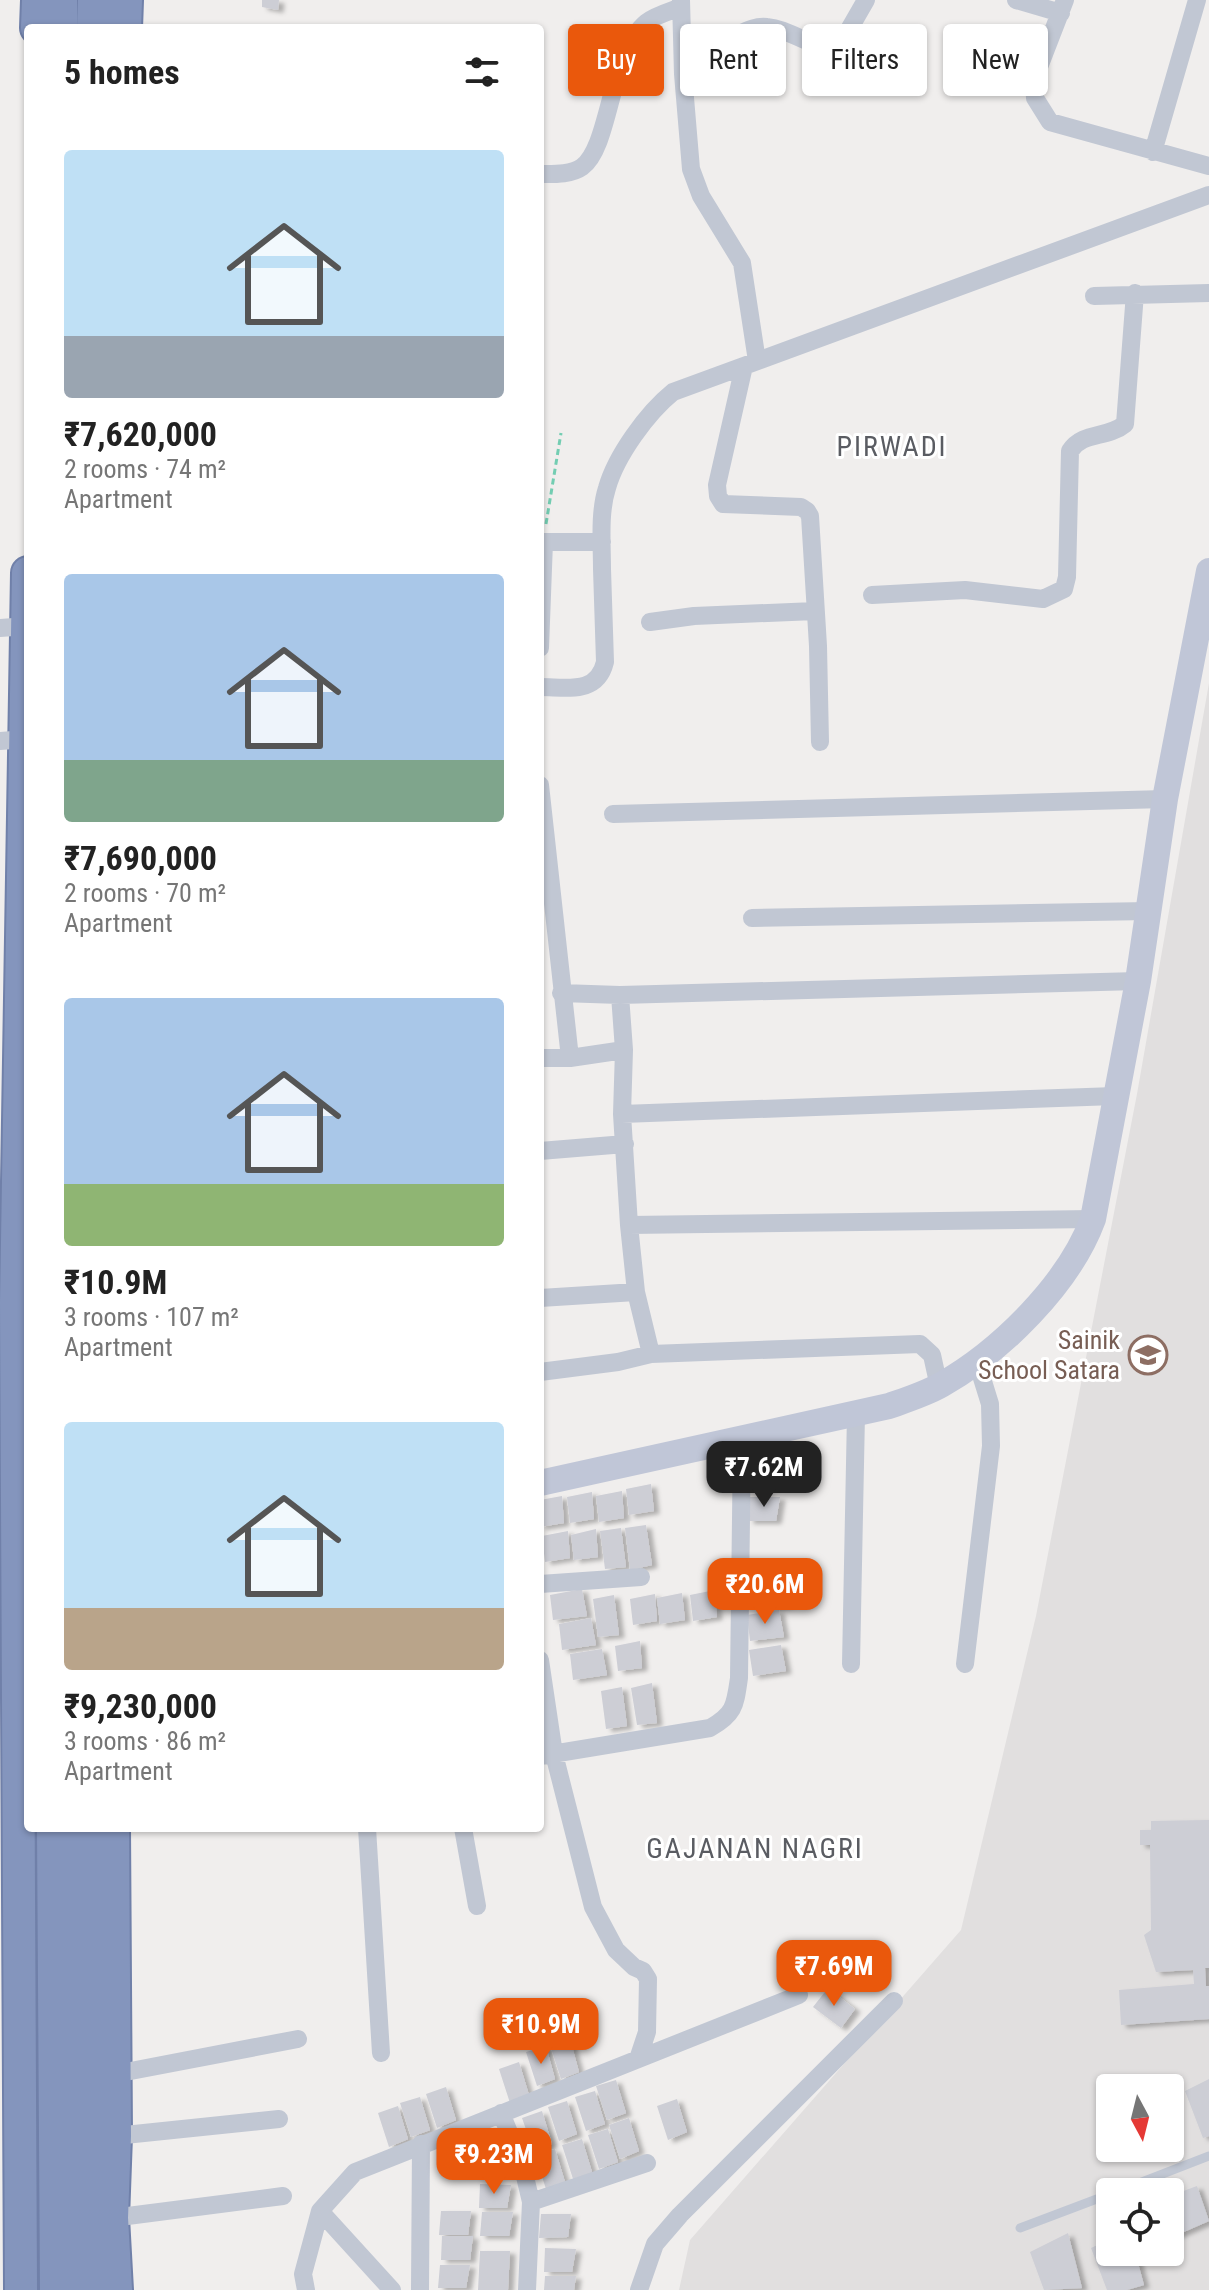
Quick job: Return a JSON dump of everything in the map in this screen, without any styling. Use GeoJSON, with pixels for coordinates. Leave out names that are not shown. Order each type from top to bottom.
{"type":"FeatureCollection","features":[{"type":"Feature","properties":{"kind":"highway"},"geometry":{"type":"LineString","coordinates":[[37,24],[38,0]]}},
{"type":"Feature","properties":{"kind":"highway"},"geometry":{"type":"LineString","coordinates":[[61,0],[61,24]]}},
{"type":"Feature","properties":{"kind":"highway"},"geometry":{"type":"LineString","coordinates":[[93,24],[94,0]]}},
{"type":"Feature","properties":{"kind":"highway"},"geometry":{"type":"LineString","coordinates":[[125,24],[126,0]]}},
{"type":"Feature","properties":{"kind":"highway"},"geometry":{"type":"LineString","coordinates":[[16,2264],[8,1516],[16,1303],[13,740],[24,650]]}},
{"type":"Feature","properties":{"kind":"highway"},"geometry":{"type":"LineString","coordinates":[[53,1832],[86,2280]]}},
{"type":"Feature","properties":{"kind":"highway"},"geometry":{"type":"LineString","coordinates":[[83,1832],[86,2280]]}},
{"type":"Feature","properties":{"kind":"highway"},"geometry":{"type":"LineString","coordinates":[[86,2280],[112,2218],[115,2136],[113,1832]]}},
{"type":"Feature","properties":{"kind":"street"},"geometry":{"type":"LineString","coordinates":[[786,32],[826,48],[839,47],[866,0]]}},
{"type":"Feature","properties":{"kind":"street"},"geometry":{"type":"LineString","coordinates":[[1016,0],[1063,6],[1034,80],[1035,98],[1050,122],[1209,166]]}},
{"type":"Feature","properties":{"kind":"street"},"geometry":{"type":"LineString","coordinates":[[1153,152],[1197,0]]}},
{"type":"Feature","properties":{"kind":"street"},"geometry":{"type":"LineString","coordinates":[[544,174],[568,173],[582,167],[595,153],[622,64],[632,42],[647,22],[681,3],[682,24]]}},
{"type":"Feature","properties":{"kind":"street"},"geometry":{"type":"LineString","coordinates":[[685,96],[695,183],[742,263],[751,364],[717,485],[718,496],[723,504],[801,507],[807,511],[820,742]]}},
{"type":"Feature","properties":{"kind":"street"},"geometry":{"type":"LineString","coordinates":[[544,687],[582,687],[596,681],[602,674],[605,662],[602,542],[607,487],[639,430],[658,405],[673,392],[1209,195]]}},
{"type":"Feature","properties":{"kind":"street"},"geometry":{"type":"LineString","coordinates":[[872,595],[965,590],[1043,599],[1064,589],[1067,577],[1070,451],[1082,439],[1115,432],[1125,424],[1135,293]]}},
{"type":"Feature","properties":{"kind":"street"},"geometry":{"type":"LineString","coordinates":[[1094,296],[1209,293]]}},
{"type":"Feature","properties":{"kind":"street"},"geometry":{"type":"LineString","coordinates":[[544,542],[602,542]]}},
{"type":"Feature","properties":{"kind":"street"},"geometry":{"type":"LineString","coordinates":[[544,1482],[856,1414],[889,1406],[939,1387],[1017,1330],[1080,1251],[1093,1219],[1138,981],[1165,799],[1209,571]]}},
{"type":"Feature","properties":{"kind":"street"},"geometry":{"type":"LineString","coordinates":[[650,622],[694,616],[815,611]]}},
{"type":"Feature","properties":{"kind":"street"},"geometry":{"type":"LineString","coordinates":[[0,628],[24,626]]}},
{"type":"Feature","properties":{"kind":"street"},"geometry":{"type":"LineString","coordinates":[[613,814],[1165,799]]}},
{"type":"Feature","properties":{"kind":"street"},"geometry":{"type":"LineString","coordinates":[[544,825],[570,1058]]}},
{"type":"Feature","properties":{"kind":"street"},"geometry":{"type":"LineString","coordinates":[[752,918],[1149,911]]}},
{"type":"Feature","properties":{"kind":"street"},"geometry":{"type":"LineString","coordinates":[[561,993],[620,995],[1138,981]]}},
{"type":"Feature","properties":{"kind":"street"},"geometry":{"type":"LineString","coordinates":[[620,995],[624,1050],[622,1114],[629,1225],[636,1292],[651,1354]]}},
{"type":"Feature","properties":{"kind":"street"},"geometry":{"type":"LineString","coordinates":[[544,1058],[570,1058],[624,1050]]}},
{"type":"Feature","properties":{"kind":"street"},"geometry":{"type":"LineString","coordinates":[[622,1114],[1115,1096]]}},
{"type":"Feature","properties":{"kind":"street"},"geometry":{"type":"LineString","coordinates":[[544,1151],[625,1144]]}},
{"type":"Feature","properties":{"kind":"street"},"geometry":{"type":"LineString","coordinates":[[629,1225],[1093,1219]]}},
{"type":"Feature","properties":{"kind":"street"},"geometry":{"type":"LineString","coordinates":[[544,1298],[636,1292]]}},
{"type":"Feature","properties":{"kind":"street"},"geometry":{"type":"LineString","coordinates":[[544,1371],[618,1362],[651,1354],[920,1344],[932,1355],[939,1387]]}},
{"type":"Feature","properties":{"kind":"street"},"geometry":{"type":"LineString","coordinates":[[965,1664],[991,1446],[990,1404],[977,1362]]}},
{"type":"Feature","properties":{"kind":"street"},"geometry":{"type":"LineString","coordinates":[[851,1664],[856,1414]]}},
{"type":"Feature","properties":{"kind":"street"},"geometry":{"type":"LineString","coordinates":[[547,1755],[710,1728],[725,1719],[734,1707],[739,1678],[742,1439]]}},
{"type":"Feature","properties":{"kind":"street"},"geometry":{"type":"LineString","coordinates":[[544,1584],[641,1577]]}},
{"type":"Feature","properties":{"kind":"street"},"geometry":{"type":"LineString","coordinates":[[544,1714],[547,1755],[593,1907],[616,1950],[643,1971],[648,1979],[647,2032],[638,2059]]}},
{"type":"Feature","properties":{"kind":"street"},"geometry":{"type":"LineString","coordinates":[[367,1832],[381,2053]]}},
{"type":"Feature","properties":{"kind":"street"},"geometry":{"type":"LineString","coordinates":[[464,1832],[477,1906]]}},
{"type":"Feature","properties":{"kind":"street"},"geometry":{"type":"LineString","coordinates":[[306,2290],[303,2274],[320,2211],[355,2172],[799,1995]]}},
{"type":"Feature","properties":{"kind":"street"},"geometry":{"type":"LineString","coordinates":[[639,2290],[655,2244],[894,2001]]}},
{"type":"Feature","properties":{"kind":"street"},"geometry":{"type":"LineString","coordinates":[[115,2074],[298,2039]]}},
{"type":"Feature","properties":{"kind":"street"},"geometry":{"type":"LineString","coordinates":[[501,2113],[522,2164],[531,2202],[527,2290]]}},
{"type":"Feature","properties":{"kind":"street"},"geometry":{"type":"LineString","coordinates":[[115,2136],[279,2119]]}},
{"type":"Feature","properties":{"kind":"street"},"geometry":{"type":"LineString","coordinates":[[420,2290],[421,2144]]}},
{"type":"Feature","properties":{"kind":"street"},"geometry":{"type":"LineString","coordinates":[[531,2202],[647,2163]]}},
{"type":"Feature","properties":{"kind":"street"},"geometry":{"type":"LineString","coordinates":[[112,2218],[283,2196]]}},
{"type":"Feature","properties":{"kind":"street"},"geometry":{"type":"LineString","coordinates":[[320,2211],[392,2290]]}},
{"type":"Feature","properties":{"kind":"lane"},"geometry":{"type":"LineString","coordinates":[[1152,2178],[1209,2156]]}},
{"type":"Feature","properties":{"kind":"lane"},"geometry":{"type":"LineString","coordinates":[[1020,2228],[1096,2199]]}},
{"type":"Feature","properties":{"kind":"path"},"geometry":{"type":"LineString","coordinates":[[544,542],[561,433]]}},
{"type":"Feature","properties":{"kind":"shaded area","name":"Sainik School Satara"},"geometry":{"type":"Polygon","coordinates":[[[1209,683],[1209,2290],[679,2290],[690,2240],[961,1930],[1036,1616],[1137,1094],[1209,683]]]}},
{"type":"Feature","properties":{"kind":"building"},"geometry":{"type":"Polygon","coordinates":[[[262,0],[279,0],[278,10],[262,7],[262,0]]]}},
{"type":"Feature","properties":{"kind":"building"},"geometry":{"type":"Polygon","coordinates":[[[755,1457],[786,1458],[783,1481],[754,1481],[755,1457]]]}},
{"type":"Feature","properties":{"kind":"building"},"geometry":{"type":"Polygon","coordinates":[[[651,1484],[654,1511],[629,1515],[626,1489],[651,1484]]]}},
{"type":"Feature","properties":{"kind":"building"},"geometry":{"type":"Polygon","coordinates":[[[622,1491],[624,1518],[599,1522],[596,1496],[622,1491]]]}},
{"type":"Feature","properties":{"kind":"building"},"geometry":{"type":"Polygon","coordinates":[[[592,1492],[594,1519],[570,1523],[567,1497],[592,1492]]]}},
{"type":"Feature","properties":{"kind":"building"},"geometry":{"type":"Polygon","coordinates":[[[562,1496],[564,1523],[544,1526],[544,1499],[562,1496]]]}},
{"type":"Feature","properties":{"kind":"building"},"geometry":{"type":"Polygon","coordinates":[[[750,1497],[780,1497],[776,1521],[748,1521],[750,1497]]]}},
{"type":"Feature","properties":{"kind":"building"},"geometry":{"type":"Polygon","coordinates":[[[646,1525],[652,1565],[630,1570],[625,1528],[646,1525]]]}},
{"type":"Feature","properties":{"kind":"building"},"geometry":{"type":"Polygon","coordinates":[[[621,1528],[626,1567],[605,1569],[600,1531],[621,1528]]]}},
{"type":"Feature","properties":{"kind":"building"},"geometry":{"type":"Polygon","coordinates":[[[596,1529],[598,1557],[574,1560],[571,1535],[596,1529]]]}},
{"type":"Feature","properties":{"kind":"building"},"geometry":{"type":"Polygon","coordinates":[[[568,1531],[570,1558],[545,1562],[544,1536],[568,1531]]]}},
{"type":"Feature","properties":{"kind":"building"},"geometry":{"type":"Polygon","coordinates":[[[783,1578],[788,1605],[754,1610],[751,1584],[783,1578]]]}},
{"type":"Feature","properties":{"kind":"building"},"geometry":{"type":"Polygon","coordinates":[[[582,1589],[587,1616],[553,1620],[550,1595],[582,1589]]]}},
{"type":"Feature","properties":{"kind":"building"},"geometry":{"type":"Polygon","coordinates":[[[715,1590],[717,1617],[693,1621],[690,1595],[715,1590]]]}},
{"type":"Feature","properties":{"kind":"building"},"geometry":{"type":"Polygon","coordinates":[[[682,1593],[685,1620],[660,1624],[657,1598],[682,1593]]]}},
{"type":"Feature","properties":{"kind":"building"},"geometry":{"type":"Polygon","coordinates":[[[655,1594],[657,1621],[633,1625],[630,1599],[655,1594]]]}},
{"type":"Feature","properties":{"kind":"building"},"geometry":{"type":"Polygon","coordinates":[[[614,1595],[619,1635],[598,1637],[593,1599],[614,1595]]]}},
{"type":"Feature","properties":{"kind":"building"},"geometry":{"type":"Polygon","coordinates":[[[779,1610],[784,1637],[750,1641],[747,1615],[779,1610]]]}},
{"type":"Feature","properties":{"kind":"building"},"geometry":{"type":"Polygon","coordinates":[[[591,1618],[596,1645],[562,1650],[559,1624],[591,1618]]]}},
{"type":"Feature","properties":{"kind":"building"},"geometry":{"type":"Polygon","coordinates":[[[640,1641],[642,1668],[618,1671],[615,1646],[640,1641]]]}},
{"type":"Feature","properties":{"kind":"building"},"geometry":{"type":"Polygon","coordinates":[[[781,1645],[786,1671],[753,1676],[749,1650],[781,1645]]]}},
{"type":"Feature","properties":{"kind":"building"},"geometry":{"type":"Polygon","coordinates":[[[602,1649],[607,1675],[573,1680],[570,1654],[602,1649]]]}},
{"type":"Feature","properties":{"kind":"building"},"geometry":{"type":"Polygon","coordinates":[[[652,1683],[657,1723],[637,1725],[631,1688],[652,1683]]]}},
{"type":"Feature","properties":{"kind":"building"},"geometry":{"type":"Polygon","coordinates":[[[622,1687],[627,1726],[606,1729],[601,1691],[622,1687]]]}},
{"type":"Feature","properties":{"kind":"building"},"geometry":{"type":"Polygon","coordinates":[[[1209,1820],[1209,1968],[1205,1968],[1206,1986],[1209,1986],[1209,2019],[1121,2025],[1119,1990],[1194,1984],[1193,1970],[1156,1972],[1144,1935],[1151,1930],[1150,1845],[1140,1845],[1140,1830],[1151,1830],[1151,1821],[1209,1820]]]}},
{"type":"Feature","properties":{"kind":"building"},"geometry":{"type":"Polygon","coordinates":[[[828,1988],[855,2009],[841,2028],[813,2007],[828,1988]]]}},
{"type":"Feature","properties":{"kind":"building"},"geometry":{"type":"Polygon","coordinates":[[[570,2039],[579,2072],[561,2079],[550,2045],[570,2039]]]}},
{"type":"Feature","properties":{"kind":"building"},"geometry":{"type":"Polygon","coordinates":[[[546,2046],[555,2079],[537,2086],[526,2052],[546,2046]]]}},
{"type":"Feature","properties":{"kind":"building"},"geometry":{"type":"Polygon","coordinates":[[[519,2062],[529,2095],[510,2103],[499,2069],[519,2062]]]}},
{"type":"Feature","properties":{"kind":"building"},"geometry":{"type":"Polygon","coordinates":[[[1209,2079],[1209,2136],[1203,2138],[1185,2091],[1209,2079]]]}},
{"type":"Feature","properties":{"kind":"building"},"geometry":{"type":"Polygon","coordinates":[[[616,2080],[626,2113],[607,2120],[596,2086],[616,2080]]]}},
{"type":"Feature","properties":{"kind":"building"},"geometry":{"type":"Polygon","coordinates":[[[446,2087],[456,2120],[437,2128],[426,2094],[446,2087]]]}},
{"type":"Feature","properties":{"kind":"building"},"geometry":{"type":"Polygon","coordinates":[[[595,2091],[605,2124],[586,2131],[575,2097],[595,2091]]]}},
{"type":"Feature","properties":{"kind":"building"},"geometry":{"type":"Polygon","coordinates":[[[420,2097],[430,2130],[411,2137],[400,2103],[420,2097]]]}},
{"type":"Feature","properties":{"kind":"building"},"geometry":{"type":"Polygon","coordinates":[[[677,2099],[687,2132],[668,2140],[657,2106],[677,2099]]]}},
{"type":"Feature","properties":{"kind":"building"},"geometry":{"type":"Polygon","coordinates":[[[567,2101],[577,2134],[559,2141],[548,2107],[567,2101]]]}},
{"type":"Feature","properties":{"kind":"building"},"geometry":{"type":"Polygon","coordinates":[[[398,2106],[408,2139],[389,2147],[378,2113],[398,2106]]]}},
{"type":"Feature","properties":{"kind":"building"},"geometry":{"type":"Polygon","coordinates":[[[542,2111],[552,2144],[534,2152],[522,2118],[542,2111]]]}},
{"type":"Feature","properties":{"kind":"building"},"geometry":{"type":"Polygon","coordinates":[[[629,2118],[639,2151],[620,2159],[609,2125],[629,2118]]]}},
{"type":"Feature","properties":{"kind":"building"},"geometry":{"type":"Polygon","coordinates":[[[608,2129],[618,2162],[599,2169],[588,2135],[608,2129]]]}},
{"type":"Feature","properties":{"kind":"building"},"geometry":{"type":"Polygon","coordinates":[[[582,2139],[592,2172],[573,2179],[562,2145],[582,2139]]]}},
{"type":"Feature","properties":{"kind":"building"},"geometry":{"type":"Polygon","coordinates":[[[555,2149],[565,2182],[546,2189],[535,2155],[555,2149]]]}},
{"type":"Feature","properties":{"kind":"building"},"geometry":{"type":"Polygon","coordinates":[[[480,2184],[511,2185],[507,2208],[479,2208],[480,2184]]]}},
{"type":"Feature","properties":{"kind":"building"},"geometry":{"type":"Polygon","coordinates":[[[1197,2186],[1209,2221],[1184,2232],[1184,2191],[1197,2186]]]}},
{"type":"Feature","properties":{"kind":"building"},"geometry":{"type":"Polygon","coordinates":[[[441,2211],[471,2211],[468,2235],[439,2235],[441,2211]]]}},
{"type":"Feature","properties":{"kind":"building"},"geometry":{"type":"Polygon","coordinates":[[[482,2212],[513,2212],[509,2236],[480,2236],[482,2212]]]}},
{"type":"Feature","properties":{"kind":"building"},"geometry":{"type":"Polygon","coordinates":[[[541,2214],[571,2214],[568,2237],[539,2238],[541,2214]]]}},
{"type":"Feature","properties":{"kind":"building"},"geometry":{"type":"Polygon","coordinates":[[[1068,2233],[1082,2288],[1044,2290],[1030,2252],[1068,2233]]]}},
{"type":"Feature","properties":{"kind":"building"},"geometry":{"type":"Polygon","coordinates":[[[442,2236],[473,2236],[470,2260],[441,2260],[442,2236]]]}},
{"type":"Feature","properties":{"kind":"building"},"geometry":{"type":"Polygon","coordinates":[[[545,2248],[576,2249],[572,2272],[544,2272],[545,2248]]]}},
{"type":"Feature","properties":{"kind":"building"},"geometry":{"type":"Polygon","coordinates":[[[480,2251],[510,2251],[508,2290],[478,2290],[480,2251]]]}},
{"type":"Feature","properties":{"kind":"building"},"geometry":{"type":"Polygon","coordinates":[[[440,2265],[470,2265],[466,2288],[438,2288],[440,2265]]]}},
{"type":"Feature","properties":{"kind":"building"},"geometry":{"type":"Polygon","coordinates":[[[1098,2266],[1139,2266],[1144,2285],[1127,2290],[1107,2290],[1098,2266]]]}},
{"type":"Feature","properties":{"kind":"building"},"geometry":{"type":"Polygon","coordinates":[[[545,2276],[576,2276],[574,2290],[544,2290],[545,2276]]]}},
{"type":"Feature","properties":{"kind":"place","name":"Sainik School Satara"},"geometry":{"type":"Point","coordinates":[1148,1355]}},
{"type":"Feature","properties":{"kind":"district","name":"PIRWADI"},"geometry":{"type":"Point","coordinates":[892,446]}},
{"type":"Feature","properties":{"kind":"district","name":"GAJANAN NAGRI"},"geometry":{"type":"Point","coordinates":[755,1848]}}]}
